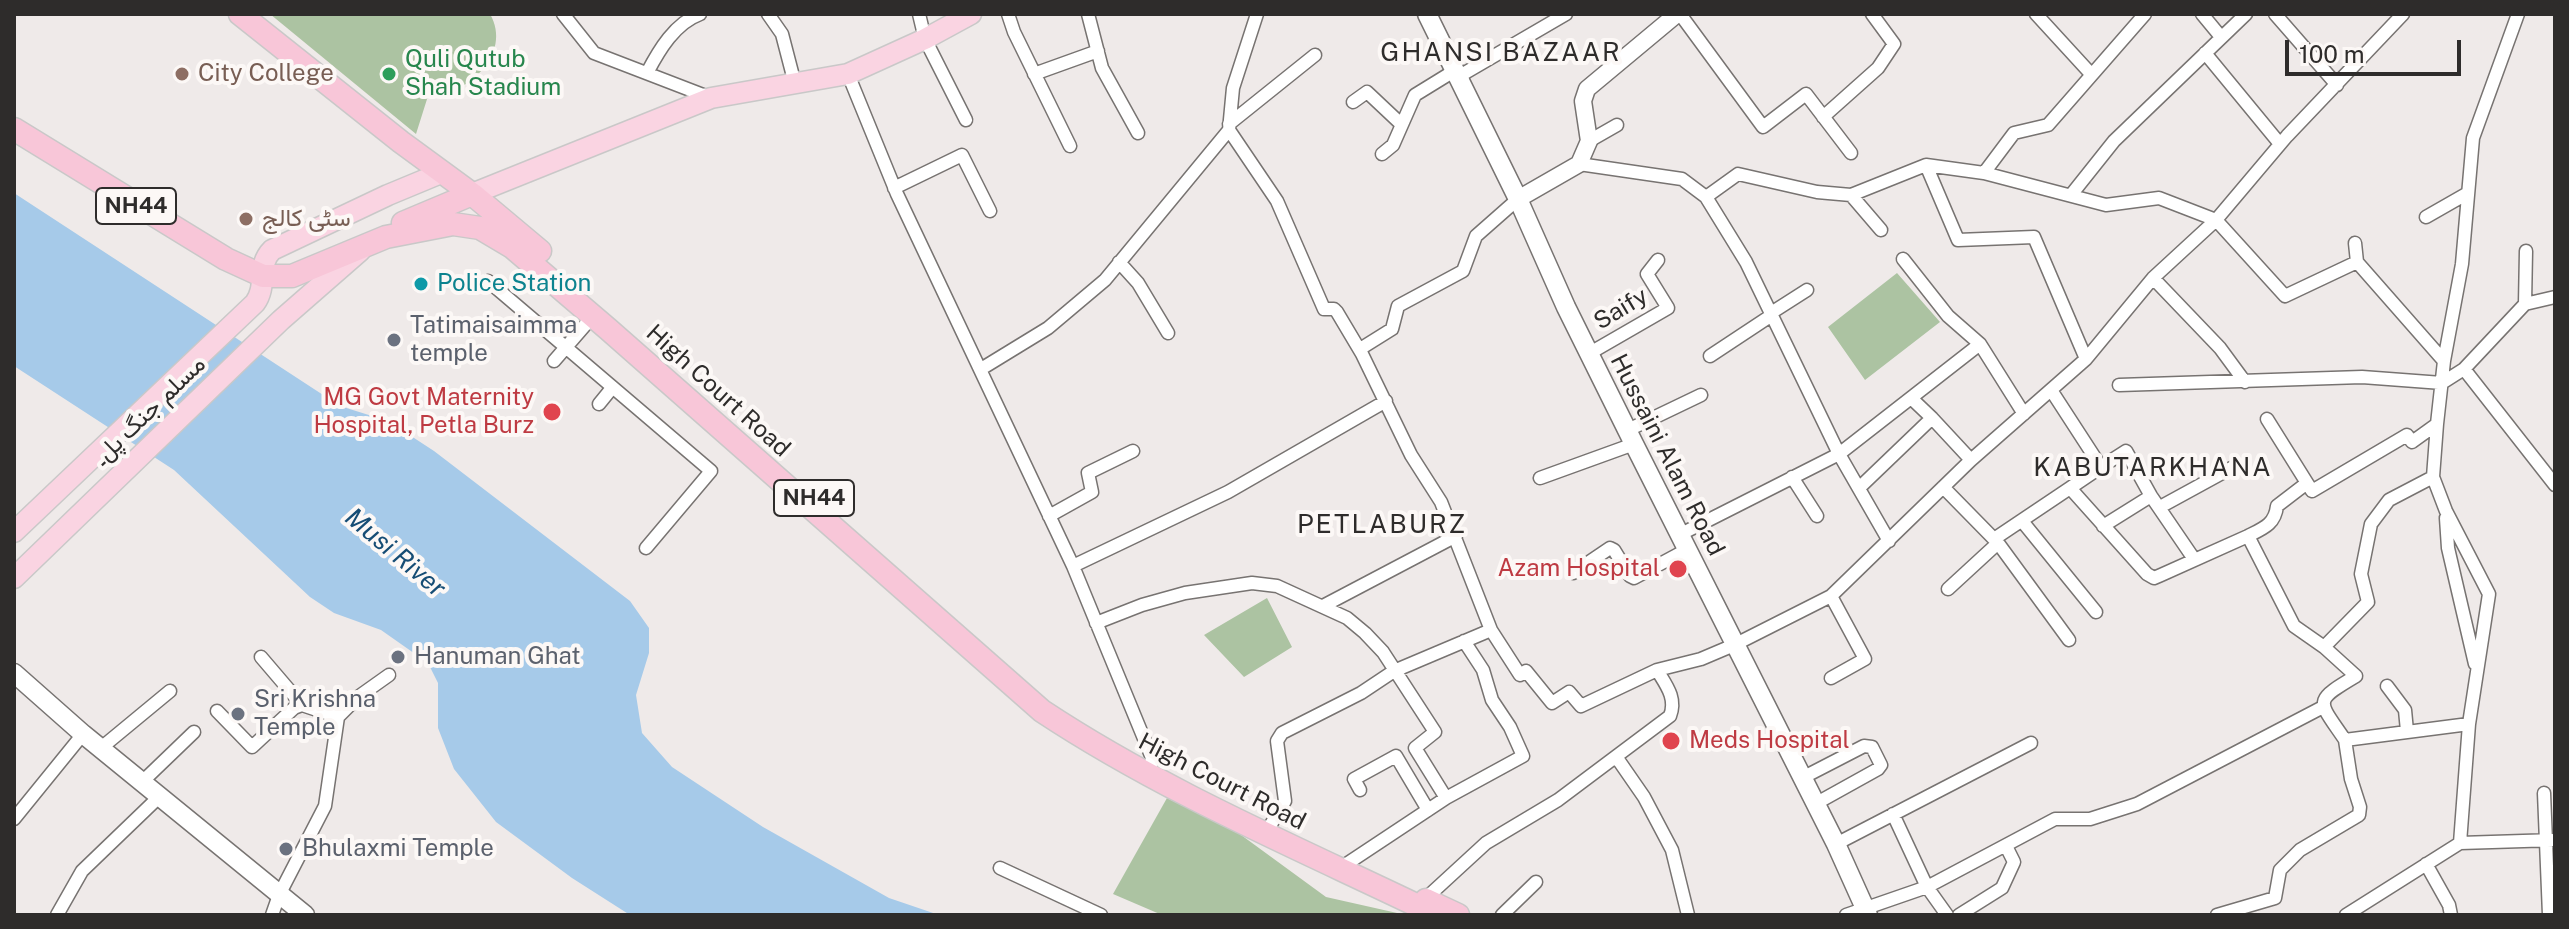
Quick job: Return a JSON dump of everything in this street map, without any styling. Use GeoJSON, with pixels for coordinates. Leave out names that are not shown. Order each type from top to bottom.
{"type":"FeatureCollection","features":[{"type":"Feature","properties":{"kind":"highway","name":"High Court Road"},"geometry":{"type":"LineString","coordinates":[[240,14],[516,231],[618,318],[815,500],[1050,703],[1150,772],[1430,907],[1458,915]]}},
{"type":"Feature","properties":{"kind":"highway","name":"NH44"},"geometry":{"type":"LineString","coordinates":[[14,129],[226,259],[263,276]]}},
{"type":"Feature","properties":{"kind":"highway"},"geometry":{"type":"LineString","coordinates":[[379,240],[403,223],[472,194]]}},
{"type":"Feature","properties":{"kind":"highway","name":"High Court Road"},"geometry":{"type":"LineString","coordinates":[[263,276],[292,276],[379,240],[453,224],[480,228],[512,247],[593,316],[1042,711],[1096,747],[1348,863],[1430,907]]}},
{"type":"Feature","properties":{"kind":"main road"},"geometry":{"type":"LineString","coordinates":[[472,194],[711,98],[848,74],[971,14]]}},
{"type":"Feature","properties":{"kind":"main road","name":"Hussaini Alam Road"},"geometry":{"type":"LineString","coordinates":[[1427,14],[1631,437],[1836,844],[1867,912]]}},
{"type":"Feature","properties":{"kind":"main road"},"geometry":{"type":"LineString","coordinates":[[516,231],[506,215],[505,194],[530,170]]}},
{"type":"Feature","properties":{"kind":"main road"},"geometry":{"type":"LineString","coordinates":[[263,276],[265,257],[272,250],[441,173]]}},
{"type":"Feature","properties":{"kind":"main road","name":"مسلم جنگ پل۔"},"geometry":{"type":"LineString","coordinates":[[14,578],[281,320],[379,240]]}},
{"type":"Feature","properties":{"kind":"main road","name":"مسلم جنگ پل۔"},"geometry":{"type":"LineString","coordinates":[[14,532],[255,303],[261,295],[263,276]]}},
{"type":"Feature","properties":{"kind":"main road"},"geometry":{"type":"LineString","coordinates":[[14,673],[83,734],[305,915]]}},
{"type":"Feature","properties":{"kind":"street"},"geometry":{"type":"LineString","coordinates":[[563,14],[594,53],[711,98]]}},
{"type":"Feature","properties":{"kind":"street"},"geometry":{"type":"LineString","coordinates":[[647,73],[680,26],[700,14]]}},
{"type":"Feature","properties":{"kind":"street"},"geometry":{"type":"LineString","coordinates":[[768,14],[782,34],[795,84]]}},
{"type":"Feature","properties":{"kind":"street"},"geometry":{"type":"LineString","coordinates":[[919,14],[925,39],[966,120]]}},
{"type":"Feature","properties":{"kind":"street"},"geometry":{"type":"LineString","coordinates":[[1008,14],[1070,146]]}},
{"type":"Feature","properties":{"kind":"street"},"geometry":{"type":"LineString","coordinates":[[1088,14],[1102,68],[1138,133]]}},
{"type":"Feature","properties":{"kind":"street"},"geometry":{"type":"LineString","coordinates":[[1257,14],[1233,88],[1229,127],[1277,201],[1324,309],[1337,312],[1360,349],[1411,455],[1441,502],[1491,630],[1520,675],[1526,671],[1552,703],[1569,692],[1581,706],[1657,670],[1701,659],[1734,645],[1831,596],[1971,460],[2086,359],[2153,278],[2216,220],[2280,144],[2403,14]]}},
{"type":"Feature","properties":{"kind":"street"},"geometry":{"type":"LineString","coordinates":[[1382,154],[1393,145],[1415,95],[1458,80],[1463,74],[1566,14]]}},
{"type":"Feature","properties":{"kind":"street"},"geometry":{"type":"LineString","coordinates":[[1360,349],[1392,329],[1398,306],[1463,271],[1476,236],[1518,199],[1579,164],[1589,141],[1583,101],[1587,89],[1678,14],[1763,127],[1806,94],[1851,153]]}},
{"type":"Feature","properties":{"kind":"street"},"geometry":{"type":"LineString","coordinates":[[1823,117],[1878,68],[1894,44],[1872,14]]}},
{"type":"Feature","properties":{"kind":"street"},"geometry":{"type":"LineString","coordinates":[[2036,14],[2091,74]]}},
{"type":"Feature","properties":{"kind":"street"},"geometry":{"type":"LineString","coordinates":[[1984,173],[2014,133],[2048,125],[2145,14]]}},
{"type":"Feature","properties":{"kind":"street"},"geometry":{"type":"LineString","coordinates":[[2202,14],[2221,37]]}},
{"type":"Feature","properties":{"kind":"street"},"geometry":{"type":"LineString","coordinates":[[2071,195],[2114,141],[2246,14]]}},
{"type":"Feature","properties":{"kind":"street"},"geometry":{"type":"LineString","coordinates":[[2275,14],[2337,85]]}},
{"type":"Feature","properties":{"kind":"street"},"geometry":{"type":"LineString","coordinates":[[2460,843],[2469,724],[2489,594],[2446,511],[2433,477],[2444,361],[2462,264],[2473,138],[2518,14]]}},
{"type":"Feature","properties":{"kind":"street"},"geometry":{"type":"LineString","coordinates":[[1034,74],[1098,51]]}},
{"type":"Feature","properties":{"kind":"street"},"geometry":{"type":"LineString","coordinates":[[2205,53],[2280,144]]}},
{"type":"Feature","properties":{"kind":"street"},"geometry":{"type":"LineString","coordinates":[[981,369],[1048,328],[1105,280],[1229,127],[1315,55]]}},
{"type":"Feature","properties":{"kind":"street"},"geometry":{"type":"LineString","coordinates":[[848,74],[894,188],[1073,566],[1152,758],[1150,772]]}},
{"type":"Feature","properties":{"kind":"street"},"geometry":{"type":"LineString","coordinates":[[1353,102],[1367,92],[1401,124]]}},
{"type":"Feature","properties":{"kind":"street"},"geometry":{"type":"LineString","coordinates":[[1589,141],[1617,125]]}},
{"type":"Feature","properties":{"kind":"street"},"geometry":{"type":"LineString","coordinates":[[894,188],[962,155],[990,211]]}},
{"type":"Feature","properties":{"kind":"street"},"geometry":{"type":"LineString","coordinates":[[1579,164],[1682,179],[1706,197],[1746,262],[1839,454],[1889,541]]}},
{"type":"Feature","properties":{"kind":"street"},"geometry":{"type":"LineString","coordinates":[[1926,165],[1958,240],[2034,237],[2086,359]]}},
{"type":"Feature","properties":{"kind":"street"},"geometry":{"type":"LineString","coordinates":[[1706,197],[1738,174],[1817,192],[1851,195],[1926,165],[1984,173],[2106,205],[2159,198],[2216,220],[2285,296],[2357,262]]}},
{"type":"Feature","properties":{"kind":"street"},"geometry":{"type":"LineString","coordinates":[[2426,217],[2468,193]]}},
{"type":"Feature","properties":{"kind":"street"},"geometry":{"type":"LineString","coordinates":[[1851,195],[1881,230]]}},
{"type":"Feature","properties":{"kind":"street"},"geometry":{"type":"LineString","coordinates":[[2355,243],[2357,262],[2444,361]]}},
{"type":"Feature","properties":{"kind":"street"},"geometry":{"type":"LineString","coordinates":[[2525,304],[2526,251]]}},
{"type":"Feature","properties":{"kind":"street"},"geometry":{"type":"LineString","coordinates":[[1903,259],[1948,316],[1980,344],[2024,414]]}},
{"type":"Feature","properties":{"kind":"street","name":"Saify"},"geometry":{"type":"LineString","coordinates":[[1590,353],[1668,308],[1647,274],[1658,260]]}},
{"type":"Feature","properties":{"kind":"street"},"geometry":{"type":"LineString","coordinates":[[1119,262],[1138,283],[1168,333]]}},
{"type":"Feature","properties":{"kind":"street"},"geometry":{"type":"LineString","coordinates":[[2153,278],[2220,348],[2245,382]]}},
{"type":"Feature","properties":{"kind":"street"},"geometry":{"type":"LineString","coordinates":[[488,281],[711,471],[646,548]]}},
{"type":"Feature","properties":{"kind":"street"},"geometry":{"type":"LineString","coordinates":[[1710,356],[1807,290]]}},
{"type":"Feature","properties":{"kind":"street"},"geometry":{"type":"LineString","coordinates":[[2119,385],[2362,377],[2442,383],[2464,369],[2525,304],[2555,297]]}},
{"type":"Feature","properties":{"kind":"street"},"geometry":{"type":"LineString","coordinates":[[554,361],[593,316]]}},
{"type":"Feature","properties":{"kind":"street"},"geometry":{"type":"LineString","coordinates":[[1573,573],[1610,548],[1634,578],[1684,542],[1792,477],[1839,454],[1980,344]]}},
{"type":"Feature","properties":{"kind":"street"},"geometry":{"type":"LineString","coordinates":[[2464,369],[2555,485]]}},
{"type":"Feature","properties":{"kind":"street"},"geometry":{"type":"LineString","coordinates":[[599,404],[612,388]]}},
{"type":"Feature","properties":{"kind":"street"},"geometry":{"type":"LineString","coordinates":[[2051,390],[2101,467]]}},
{"type":"Feature","properties":{"kind":"street"},"geometry":{"type":"LineString","coordinates":[[1540,478],[1631,437],[1701,395]]}},
{"type":"Feature","properties":{"kind":"street"},"geometry":{"type":"LineString","coordinates":[[1911,398],[1971,460]]}},
{"type":"Feature","properties":{"kind":"street"},"geometry":{"type":"LineString","coordinates":[[1073,566],[1228,492],[1386,401]]}},
{"type":"Feature","properties":{"kind":"street"},"geometry":{"type":"LineString","coordinates":[[1859,488],[1932,418]]}},
{"type":"Feature","properties":{"kind":"street"},"geometry":{"type":"LineString","coordinates":[[2267,419],[2312,491],[2407,435],[2412,442],[2437,424]]}},
{"type":"Feature","properties":{"kind":"street"},"geometry":{"type":"LineString","coordinates":[[1049,516],[1092,492],[1088,473],[1133,451]]}},
{"type":"Feature","properties":{"kind":"street"},"geometry":{"type":"LineString","coordinates":[[1948,589],[1996,541],[2126,451],[2151,496],[2194,559]]}},
{"type":"Feature","properties":{"kind":"street"},"geometry":{"type":"LineString","coordinates":[[2160,507],[2235,466]]}},
{"type":"Feature","properties":{"kind":"street"},"geometry":{"type":"LineString","coordinates":[[1792,477],[1817,516]]}},
{"type":"Feature","properties":{"kind":"street"},"geometry":{"type":"LineString","coordinates":[[2324,647],[2368,602],[2361,574],[2371,524],[2389,500],[2433,477]]}},
{"type":"Feature","properties":{"kind":"street"},"geometry":{"type":"LineString","coordinates":[[2070,488],[2154,578],[2270,525],[2276,516],[2277,506],[2307,483]]}},
{"type":"Feature","properties":{"kind":"street"},"geometry":{"type":"LineString","coordinates":[[1943,487],[1996,541],[2069,640]]}},
{"type":"Feature","properties":{"kind":"street"},"geometry":{"type":"LineString","coordinates":[[2103,526],[2151,496]]}},
{"type":"Feature","properties":{"kind":"street"},"geometry":{"type":"LineString","coordinates":[[2446,511],[2448,548],[2476,670]]}},
{"type":"Feature","properties":{"kind":"street"},"geometry":{"type":"LineString","coordinates":[[2022,521],[2096,612]]}},
{"type":"Feature","properties":{"kind":"street"},"geometry":{"type":"LineString","coordinates":[[1323,606],[1456,536]]}},
{"type":"Feature","properties":{"kind":"street"},"geometry":{"type":"LineString","coordinates":[[2217,915],[2275,898],[2280,870],[2300,850],[2359,815],[2360,807],[2351,779],[2345,740],[2323,707],[2327,693],[2356,676],[2324,647],[2294,626],[2248,536]]}},
{"type":"Feature","properties":{"kind":"street"},"geometry":{"type":"LineString","coordinates":[[1096,623],[1185,593],[1252,583],[1277,586],[1323,606],[1347,618],[1383,652],[1435,732],[1415,748],[1446,798]]}},
{"type":"Feature","properties":{"kind":"street"},"geometry":{"type":"LineString","coordinates":[[1831,596],[1865,659],[1831,678]]}},
{"type":"Feature","properties":{"kind":"street"},"geometry":{"type":"LineString","coordinates":[[1270,826],[1285,801],[1277,741],[1282,733],[1361,693],[1394,671],[1491,630]]}},
{"type":"Feature","properties":{"kind":"street"},"geometry":{"type":"LineString","coordinates":[[1348,863],[1446,798],[1523,756],[1510,727],[1492,700],[1483,670],[1464,641]]}},
{"type":"Feature","properties":{"kind":"street"},"geometry":{"type":"LineString","coordinates":[[261,657],[302,705],[338,717]]}},
{"type":"Feature","properties":{"kind":"street"},"geometry":{"type":"LineString","coordinates":[[1430,907],[1486,843],[1558,800],[1670,716],[1674,705],[1671,693],[1657,670]]}},
{"type":"Feature","properties":{"kind":"street"},"geometry":{"type":"LineString","coordinates":[[272,915],[279,895],[325,806],[338,717],[358,697],[389,675]]}},
{"type":"Feature","properties":{"kind":"street"},"geometry":{"type":"LineString","coordinates":[[2387,686],[2405,710],[2407,731]]}},
{"type":"Feature","properties":{"kind":"street"},"geometry":{"type":"LineString","coordinates":[[101,748],[170,691]]}},
{"type":"Feature","properties":{"kind":"street"},"geometry":{"type":"LineString","coordinates":[[217,711],[252,747],[294,708],[302,705]]}},
{"type":"Feature","properties":{"kind":"street"},"geometry":{"type":"LineString","coordinates":[[1846,915],[1867,912],[1927,887],[2055,819],[2090,819],[2137,804],[2323,707]]}},
{"type":"Feature","properties":{"kind":"street"},"geometry":{"type":"LineString","coordinates":[[2345,740],[2469,724]]}},
{"type":"Feature","properties":{"kind":"street"},"geometry":{"type":"LineString","coordinates":[[142,782],[194,732]]}},
{"type":"Feature","properties":{"kind":"street"},"geometry":{"type":"LineString","coordinates":[[14,819],[83,734]]}},
{"type":"Feature","properties":{"kind":"street"},"geometry":{"type":"LineString","coordinates":[[1836,844],[2031,743]]}},
{"type":"Feature","properties":{"kind":"street"},"geometry":{"type":"LineString","coordinates":[[1802,778],[1866,746],[1872,747],[1879,760],[1879,768],[1815,804]]}},
{"type":"Feature","properties":{"kind":"street"},"geometry":{"type":"LineString","coordinates":[[1360,790],[1354,779],[1396,756],[1428,810]]}},
{"type":"Feature","properties":{"kind":"street"},"geometry":{"type":"LineString","coordinates":[[1617,758],[1644,797],[1672,850],[1688,915]]}},
{"type":"Feature","properties":{"kind":"street"},"geometry":{"type":"LineString","coordinates":[[2544,793],[2550,840],[2549,915]]}},
{"type":"Feature","properties":{"kind":"street"},"geometry":{"type":"LineString","coordinates":[[57,915],[82,871],[160,796]]}},
{"type":"Feature","properties":{"kind":"street"},"geometry":{"type":"LineString","coordinates":[[1893,814],[1927,887],[1947,915]]}},
{"type":"Feature","properties":{"kind":"street"},"geometry":{"type":"LineString","coordinates":[[2346,915],[2460,843],[2550,840]]}},
{"type":"Feature","properties":{"kind":"street"},"geometry":{"type":"LineString","coordinates":[[1959,915],[2002,888],[2014,862],[2006,846]]}},
{"type":"Feature","properties":{"kind":"street"},"geometry":{"type":"LineString","coordinates":[[2426,864],[2449,905],[2451,915]]}},
{"type":"Feature","properties":{"kind":"street"},"geometry":{"type":"LineString","coordinates":[[1000,868],[1101,915]]}},
{"type":"Feature","properties":{"kind":"street"},"geometry":{"type":"LineString","coordinates":[[1502,915],[1536,882]]}},
{"type":"Feature","properties":{"kind":"green space","name":"Quli Qutub Shah Stadium"},"geometry":{"type":"Polygon","coordinates":[[[270,14],[490,14],[496,29],[496,44],[491,58],[471,81],[443,94],[428,96],[416,134],[270,14]]]}},
{"type":"Feature","properties":{"kind":"green space"},"geometry":{"type":"Polygon","coordinates":[[[1897,273],[1940,322],[1865,380],[1828,327],[1897,273]]]}},
{"type":"Feature","properties":{"kind":"green space"},"geometry":{"type":"Polygon","coordinates":[[[1267,598],[1292,647],[1244,677],[1204,635],[1267,598]]]}},
{"type":"Feature","properties":{"kind":"green space"},"geometry":{"type":"Polygon","coordinates":[[[1167,798],[1237,832],[1326,897],[1406,915],[1162,915],[1113,894],[1167,798]]]}},
{"type":"Feature","properties":{"kind":"water","name":"Musi River"},"geometry":{"type":"Polygon","coordinates":[[[14,193],[340,406],[388,421],[434,451],[630,601],[649,628],[649,653],[636,695],[642,733],[672,767],[763,827],[889,898],[939,915],[630,915],[572,878],[496,822],[454,769],[438,728],[438,683],[428,663],[381,630],[334,613],[310,597],[174,470],[14,366],[14,193]]]}},
{"type":"Feature","properties":{"kind":"place","name":"City College"},"geometry":{"type":"Point","coordinates":[182,74]}},
{"type":"Feature","properties":{"kind":"place","name":"Quli Qutub Shah Stadium"},"geometry":{"type":"Point","coordinates":[389,74]}},
{"type":"Feature","properties":{"kind":"place","name":"سٹی کالج"},"geometry":{"type":"Point","coordinates":[246,219]}},
{"type":"Feature","properties":{"kind":"place","name":"Police Station"},"geometry":{"type":"Point","coordinates":[421,284]}},
{"type":"Feature","properties":{"kind":"place","name":"Tatimaisaimma temple"},"geometry":{"type":"Point","coordinates":[394,340]}},
{"type":"Feature","properties":{"kind":"place","name":"MG Govt Maternity Hospital, Petla Burz"},"geometry":{"type":"Point","coordinates":[552,412]}},
{"type":"Feature","properties":{"kind":"place","name":"Azam Hospital"},"geometry":{"type":"Point","coordinates":[1678,569]}},
{"type":"Feature","properties":{"kind":"place","name":"Hanuman Ghat"},"geometry":{"type":"Point","coordinates":[398,657]}},
{"type":"Feature","properties":{"kind":"place","name":"Sri Krishna Temple"},"geometry":{"type":"Point","coordinates":[238,714]}},
{"type":"Feature","properties":{"kind":"place","name":"Meds Hospital"},"geometry":{"type":"Point","coordinates":[1671,741]}},
{"type":"Feature","properties":{"kind":"place","name":"Bhulaxmi Temple"},"geometry":{"type":"Point","coordinates":[286,849]}},
{"type":"Feature","properties":{"kind":"district","name":"GHANSI BAZAAR"},"geometry":{"type":"Point","coordinates":[1501,53]}},
{"type":"Feature","properties":{"kind":"district","name":"KABUTARKHANA"},"geometry":{"type":"Point","coordinates":[2153,468]}},
{"type":"Feature","properties":{"kind":"district","name":"PETLABURZ"},"geometry":{"type":"Point","coordinates":[1382,525]}}]}
